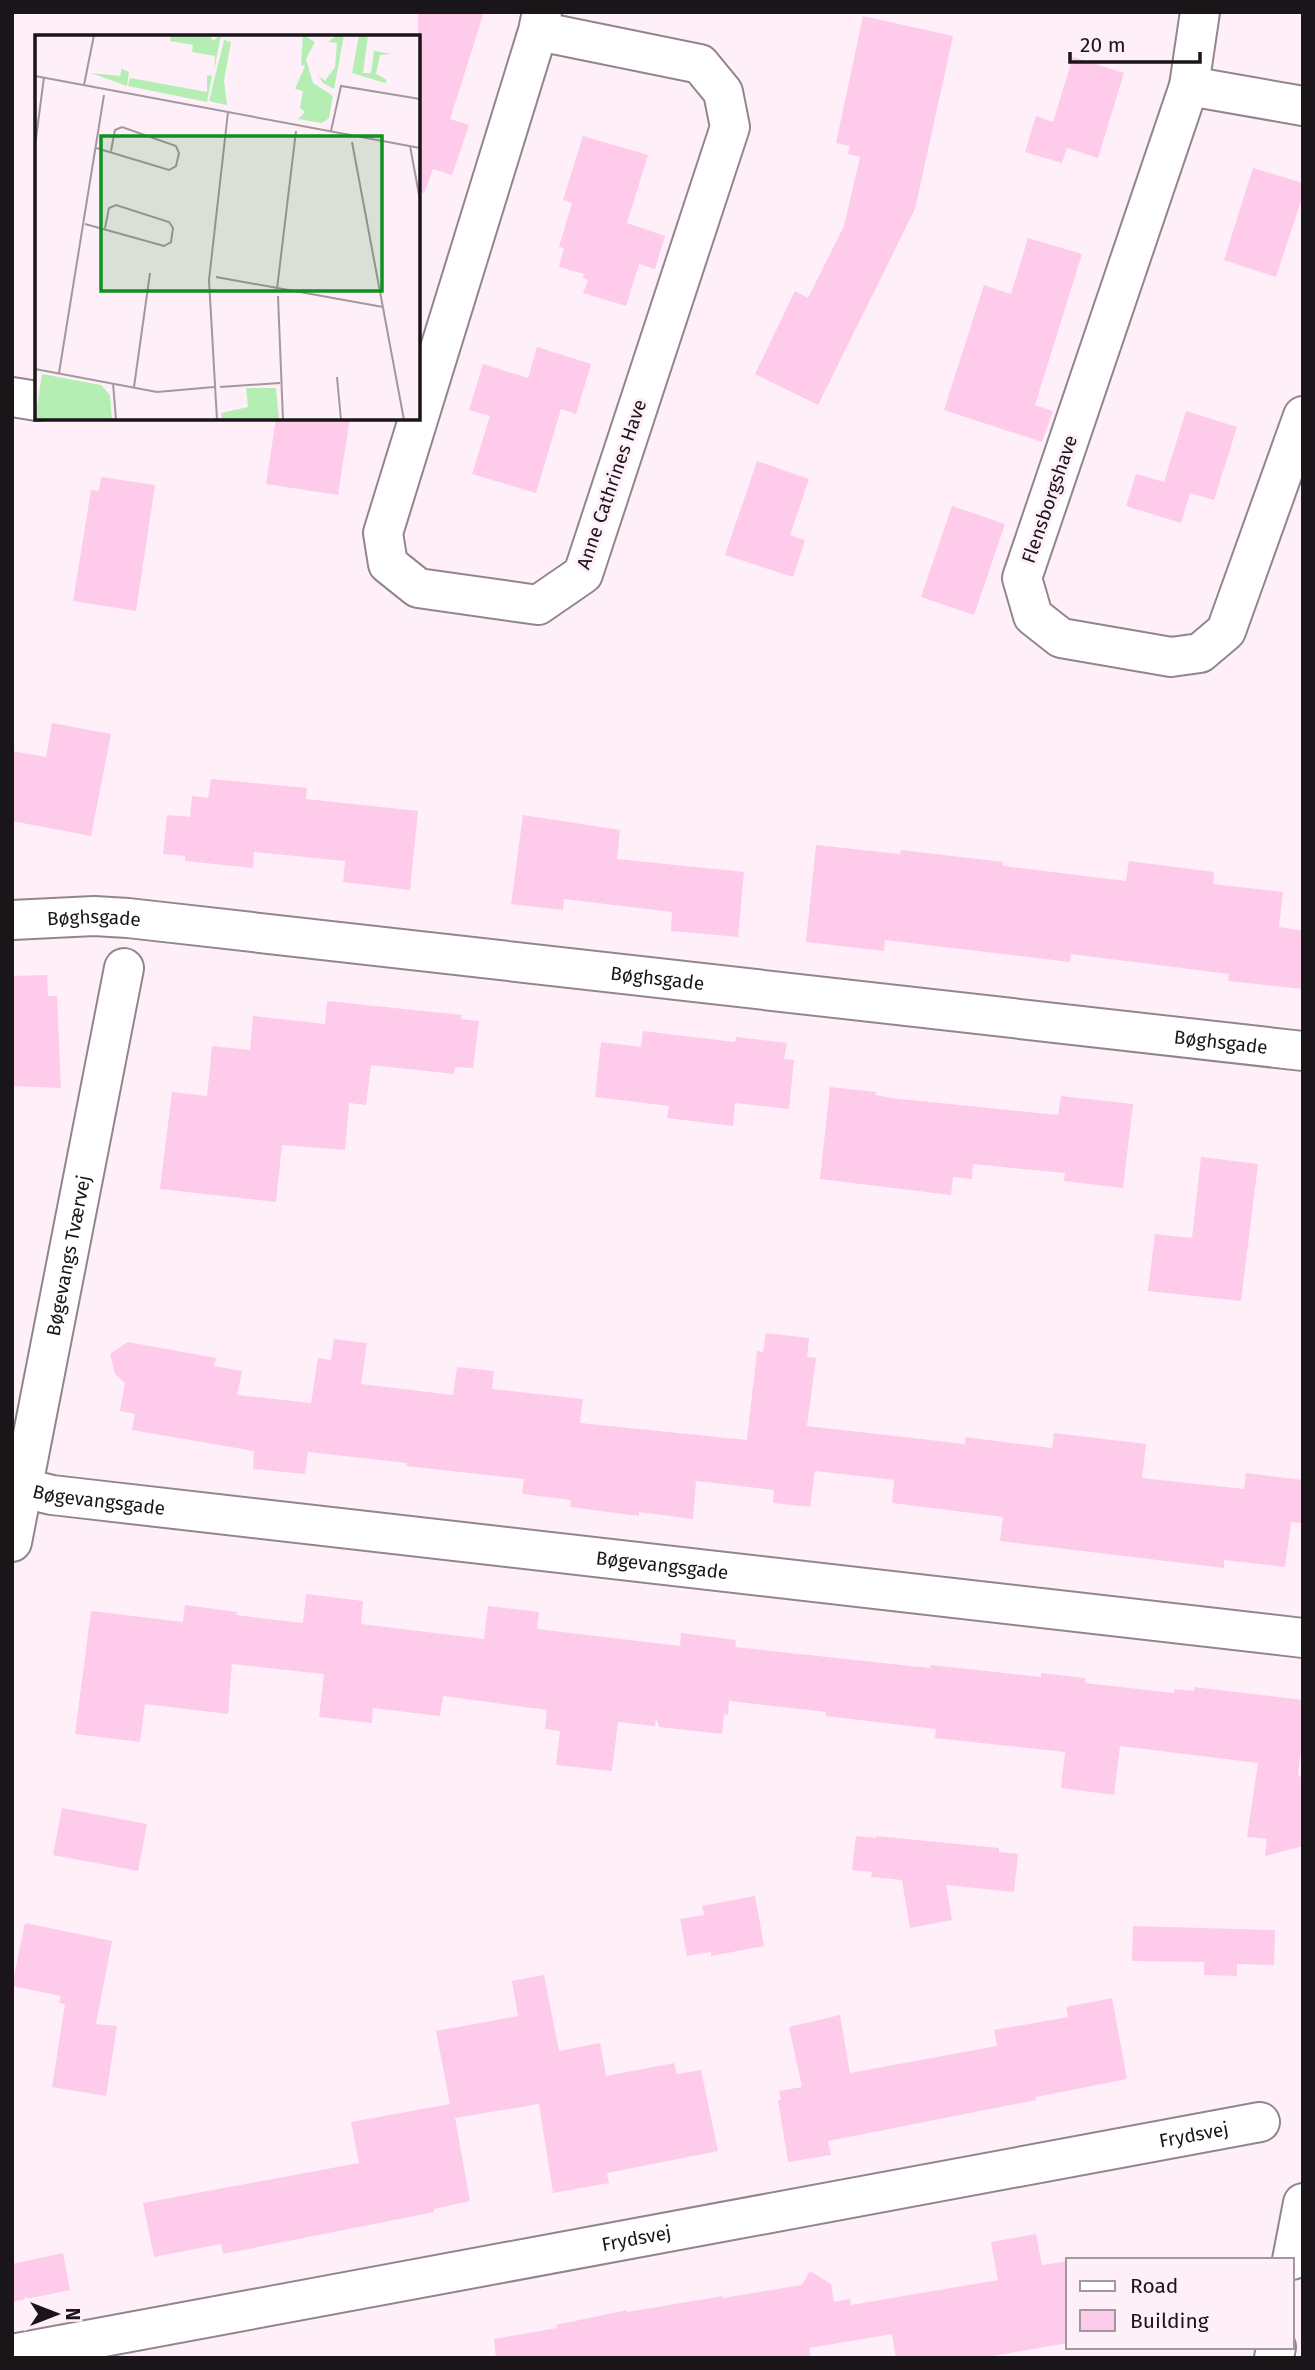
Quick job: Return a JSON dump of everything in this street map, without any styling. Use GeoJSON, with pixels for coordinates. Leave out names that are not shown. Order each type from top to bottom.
{"type":"FeatureCollection","features":[{"type":"Feature","properties":{"kind":"street","name":"Flensborgshave"},"geometry":{"type":"LineString","coordinates":[[1200,12],[1189,86],[1022,578],[1033,616],[1061,638],[1171,657],[1200,653],[1226,631],[1303,416]]}},
{"type":"Feature","properties":{"kind":"street","name":"Anne Cathrines Have"},"geometry":{"type":"LineString","coordinates":[[418,420],[383,533],[388,564],[418,588],[538,605],[583,574],[730,127],[723,92],[701,64],[540,22],[420,413]]}},
{"type":"Feature","properties":{"kind":"street"},"geometry":{"type":"LineString","coordinates":[[1189,86],[1303,106]]}},
{"type":"Feature","properties":{"kind":"street"},"geometry":{"type":"LineString","coordinates":[[12,397],[35,401]]}},
{"type":"Feature","properties":{"kind":"street","name":"Bøghsgade"},"geometry":{"type":"LineString","coordinates":[[12,920],[94,916],[128,918],[1303,1051]]}},
{"type":"Feature","properties":{"kind":"street","name":"Bøgevangs Tværvej"},"geometry":{"type":"LineString","coordinates":[[12,1542],[124,968]]}},
{"type":"Feature","properties":{"kind":"street","name":"Bøgevangsgade"},"geometry":{"type":"LineString","coordinates":[[23,1488],[52,1495],[1303,1638]]}},
{"type":"Feature","properties":{"kind":"street","name":"Frydsvej"},"geometry":{"type":"LineString","coordinates":[[12,2354],[1261,2122]]}},
{"type":"Feature","properties":{"kind":"street"},"geometry":{"type":"LineString","coordinates":[[1292,2258],[1303,2203]]}},
{"type":"Feature","properties":{"kind":"building"},"geometry":{"type":"Polygon","coordinates":[[[418,12],[484,12],[450,119],[469,125],[452,175],[433,169],[424,193],[420,192],[418,12]]]}},
{"type":"Feature","properties":{"kind":"building"},"geometry":{"type":"Polygon","coordinates":[[[863,16],[953,36],[915,209],[818,405],[755,374],[795,291],[808,298],[844,226],[860,157],[848,154],[850,146],[836,143],[863,16]]]}},
{"type":"Feature","properties":{"kind":"building"},"geometry":{"type":"Polygon","coordinates":[[[1073,57],[1124,73],[1098,158],[1067,148],[1062,163],[1025,152],[1036,116],[1053,122],[1073,57]]]}},
{"type":"Feature","properties":{"kind":"building"},"geometry":{"type":"Polygon","coordinates":[[[583,136],[648,155],[627,223],[665,236],[655,269],[639,264],[626,306],[583,293],[588,280],[583,278],[584,274],[559,267],[564,248],[559,247],[572,203],[563,200],[583,136]]]}},
{"type":"Feature","properties":{"kind":"building"},"geometry":{"type":"Polygon","coordinates":[[[1253,168],[1303,183],[1303,195],[1276,277],[1224,260],[1253,168]]]}},
{"type":"Feature","properties":{"kind":"building"},"geometry":{"type":"Polygon","coordinates":[[[1028,238],[1082,254],[1035,405],[1053,411],[1042,442],[944,410],[984,285],[1011,294],[1028,238]]]}},
{"type":"Feature","properties":{"kind":"building"},"geometry":{"type":"Polygon","coordinates":[[[537,347],[591,364],[576,414],[561,409],[536,493],[472,474],[490,416],[469,410],[483,364],[528,378],[537,347]]]}},
{"type":"Feature","properties":{"kind":"building"},"geometry":{"type":"Polygon","coordinates":[[[1186,411],[1237,427],[1214,500],[1190,493],[1181,523],[1126,506],[1136,474],[1164,482],[1186,411]]]}},
{"type":"Feature","properties":{"kind":"building"},"geometry":{"type":"Polygon","coordinates":[[[276,420],[350,420],[338,495],[266,484],[276,420]]]}},
{"type":"Feature","properties":{"kind":"building"},"geometry":{"type":"Polygon","coordinates":[[[757,461],[809,479],[790,535],[805,540],[793,577],[725,555],[757,461]]]}},
{"type":"Feature","properties":{"kind":"building"},"geometry":{"type":"Polygon","coordinates":[[[101,477],[155,485],[136,611],[73,601],[91,490],[99,491],[101,477]]]}},
{"type":"Feature","properties":{"kind":"building"},"geometry":{"type":"Polygon","coordinates":[[[952,506],[1005,524],[974,615],[921,597],[952,506]]]}},
{"type":"Feature","properties":{"kind":"building"},"geometry":{"type":"Polygon","coordinates":[[[52,723],[111,734],[91,836],[12,821],[12,751],[46,757],[52,723]]]}},
{"type":"Feature","properties":{"kind":"building"},"geometry":{"type":"Polygon","coordinates":[[[211,779],[307,788],[306,799],[418,811],[410,890],[343,882],[345,861],[254,852],[253,868],[185,861],[185,856],[163,854],[167,815],[190,817],[192,796],[208,798],[211,779]]]}},
{"type":"Feature","properties":{"kind":"building"},"geometry":{"type":"Polygon","coordinates":[[[523,815],[620,830],[617,859],[744,872],[738,937],[671,931],[672,912],[564,899],[563,910],[511,904],[523,815]]]}},
{"type":"Feature","properties":{"kind":"building"},"geometry":{"type":"Polygon","coordinates":[[[816,845],[900,854],[901,850],[1126,881],[1129,861],[1214,872],[1213,884],[1283,892],[1279,927],[1303,931],[1303,989],[1228,981],[1229,974],[1071,954],[1070,962],[885,940],[884,951],[806,942],[816,845]]]}},
{"type":"Feature","properties":{"kind":"building"},"geometry":{"type":"Polygon","coordinates":[[[47,975],[48,996],[57,996],[61,1088],[12,1086],[12,976],[47,975]]]}},
{"type":"Feature","properties":{"kind":"building"},"geometry":{"type":"Polygon","coordinates":[[[327,1001],[462,1015],[461,1019],[479,1021],[473,1068],[455,1067],[454,1074],[371,1065],[366,1105],[349,1103],[345,1150],[282,1145],[276,1202],[160,1189],[172,1092],[207,1096],[212,1046],[250,1050],[253,1016],[325,1024],[327,1001]]]}},
{"type":"Feature","properties":{"kind":"building"},"geometry":{"type":"Polygon","coordinates":[[[643,1031],[735,1042],[736,1037],[787,1043],[784,1059],[794,1060],[789,1109],[735,1103],[733,1126],[667,1118],[669,1106],[595,1097],[601,1042],[641,1047],[643,1031]]]}},
{"type":"Feature","properties":{"kind":"building"},"geometry":{"type":"Polygon","coordinates":[[[830,1087],[876,1092],[875,1095],[891,1098],[1058,1115],[1061,1096],[1133,1104],[1123,1188],[1064,1181],[1065,1173],[973,1164],[972,1179],[953,1177],[951,1195],[820,1179],[830,1087]]]}},
{"type":"Feature","properties":{"kind":"building"},"geometry":{"type":"Polygon","coordinates":[[[1201,1157],[1258,1164],[1241,1301],[1148,1291],[1155,1234],[1192,1238],[1201,1157]]]}},
{"type":"Feature","properties":{"kind":"building"},"geometry":{"type":"Polygon","coordinates":[[[766,1333],[809,1338],[807,1357],[816,1358],[807,1426],[965,1444],[965,1437],[1052,1448],[1054,1433],[1146,1444],[1142,1478],[1244,1489],[1246,1473],[1303,1480],[1303,1523],[1291,1522],[1285,1567],[1224,1560],[1224,1568],[1000,1541],[1003,1517],[892,1503],[894,1480],[815,1471],[810,1507],[773,1503],[774,1490],[696,1481],[693,1519],[639,1512],[639,1516],[570,1507],[571,1500],[522,1494],[524,1479],[406,1466],[407,1463],[308,1452],[305,1474],[253,1469],[254,1451],[132,1430],[135,1414],[120,1411],[125,1383],[115,1374],[110,1354],[128,1342],[216,1358],[214,1366],[242,1371],[237,1395],[311,1403],[318,1358],[331,1360],[334,1339],[367,1343],[361,1384],[453,1395],[457,1367],[494,1371],[492,1389],[583,1399],[580,1423],[747,1440],[757,1351],[763,1352],[766,1333]]]}},
{"type":"Feature","properties":{"kind":"building"},"geometry":{"type":"Polygon","coordinates":[[[306,1594],[363,1601],[361,1624],[484,1639],[488,1606],[539,1612],[537,1629],[680,1646],[681,1633],[736,1640],[735,1647],[930,1668],[931,1665],[1041,1677],[1041,1673],[1085,1678],[1085,1683],[1174,1693],[1174,1689],[1194,1691],[1194,1687],[1303,1700],[1303,1734],[1298,1776],[1303,1777],[1303,1846],[1265,1856],[1267,1839],[1247,1837],[1258,1763],[1120,1746],[1114,1795],[1061,1788],[1065,1752],[935,1738],[936,1729],[826,1716],[826,1712],[729,1701],[728,1715],[724,1714],[722,1734],[659,1727],[656,1718],[655,1726],[618,1722],[612,1771],[556,1765],[560,1731],[545,1729],[547,1710],[443,1696],[440,1716],[373,1708],[372,1723],[319,1717],[324,1674],[232,1664],[228,1714],[145,1704],[140,1742],[75,1734],[91,1611],[183,1622],[185,1605],[237,1612],[236,1615],[303,1623],[306,1594]]]}},
{"type":"Feature","properties":{"kind":"building"},"geometry":{"type":"Polygon","coordinates":[[[62,1808],[147,1824],[138,1871],[53,1855],[62,1808]]]}},
{"type":"Feature","properties":{"kind":"building"},"geometry":{"type":"Polygon","coordinates":[[[856,1836],[999,1848],[999,1852],[1018,1854],[1014,1892],[946,1885],[952,1920],[910,1928],[902,1880],[871,1877],[872,1872],[852,1870],[856,1836]]]}},
{"type":"Feature","properties":{"kind":"building"},"geometry":{"type":"Polygon","coordinates":[[[755,1896],[764,1946],[711,1956],[711,1952],[687,1956],[680,1919],[704,1915],[702,1906],[755,1896]]]}},
{"type":"Feature","properties":{"kind":"building"},"geometry":{"type":"Polygon","coordinates":[[[25,1923],[112,1941],[96,2024],[117,2026],[106,2096],[52,2087],[65,2004],[59,2003],[61,1996],[12,1986],[25,1923]]]}},
{"type":"Feature","properties":{"kind":"building"},"geometry":{"type":"Polygon","coordinates":[[[1133,1926],[1275,1930],[1274,1965],[1237,1964],[1237,1976],[1204,1975],[1204,1962],[1132,1961],[1133,1926]]]}},
{"type":"Feature","properties":{"kind":"building"},"geometry":{"type":"Polygon","coordinates":[[[544,1975],[559,2051],[600,2043],[606,2076],[674,2063],[677,2074],[701,2070],[718,2151],[607,2173],[609,2183],[553,2193],[539,2104],[455,2118],[470,2201],[434,2209],[434,2212],[223,2254],[221,2244],[154,2257],[143,2203],[359,2163],[351,2122],[450,2104],[436,2031],[518,2016],[512,1981],[544,1975]]]}},
{"type":"Feature","properties":{"kind":"building"},"geometry":{"type":"Polygon","coordinates":[[[1112,1998],[1127,2079],[828,2141],[831,2155],[788,2162],[778,2100],[781,2100],[779,2091],[802,2087],[789,2027],[840,2015],[850,2073],[997,2046],[994,2030],[1068,2017],[1066,2007],[1112,1998]]]}},
{"type":"Feature","properties":{"kind":"building"},"geometry":{"type":"Polygon","coordinates":[[[1036,2234],[1042,2265],[1066,2261],[1066,2343],[981,2358],[896,2358],[892,2334],[809,2348],[811,2358],[496,2358],[494,2339],[557,2328],[556,2325],[627,2310],[802,2285],[810,2271],[831,2284],[834,2302],[850,2299],[851,2305],[998,2280],[991,2242],[1036,2234]]]}},
{"type":"Feature","properties":{"kind":"building"},"geometry":{"type":"Polygon","coordinates":[[[63,2253],[70,2290],[12,2302],[12,2264],[63,2253]]]}}]}
